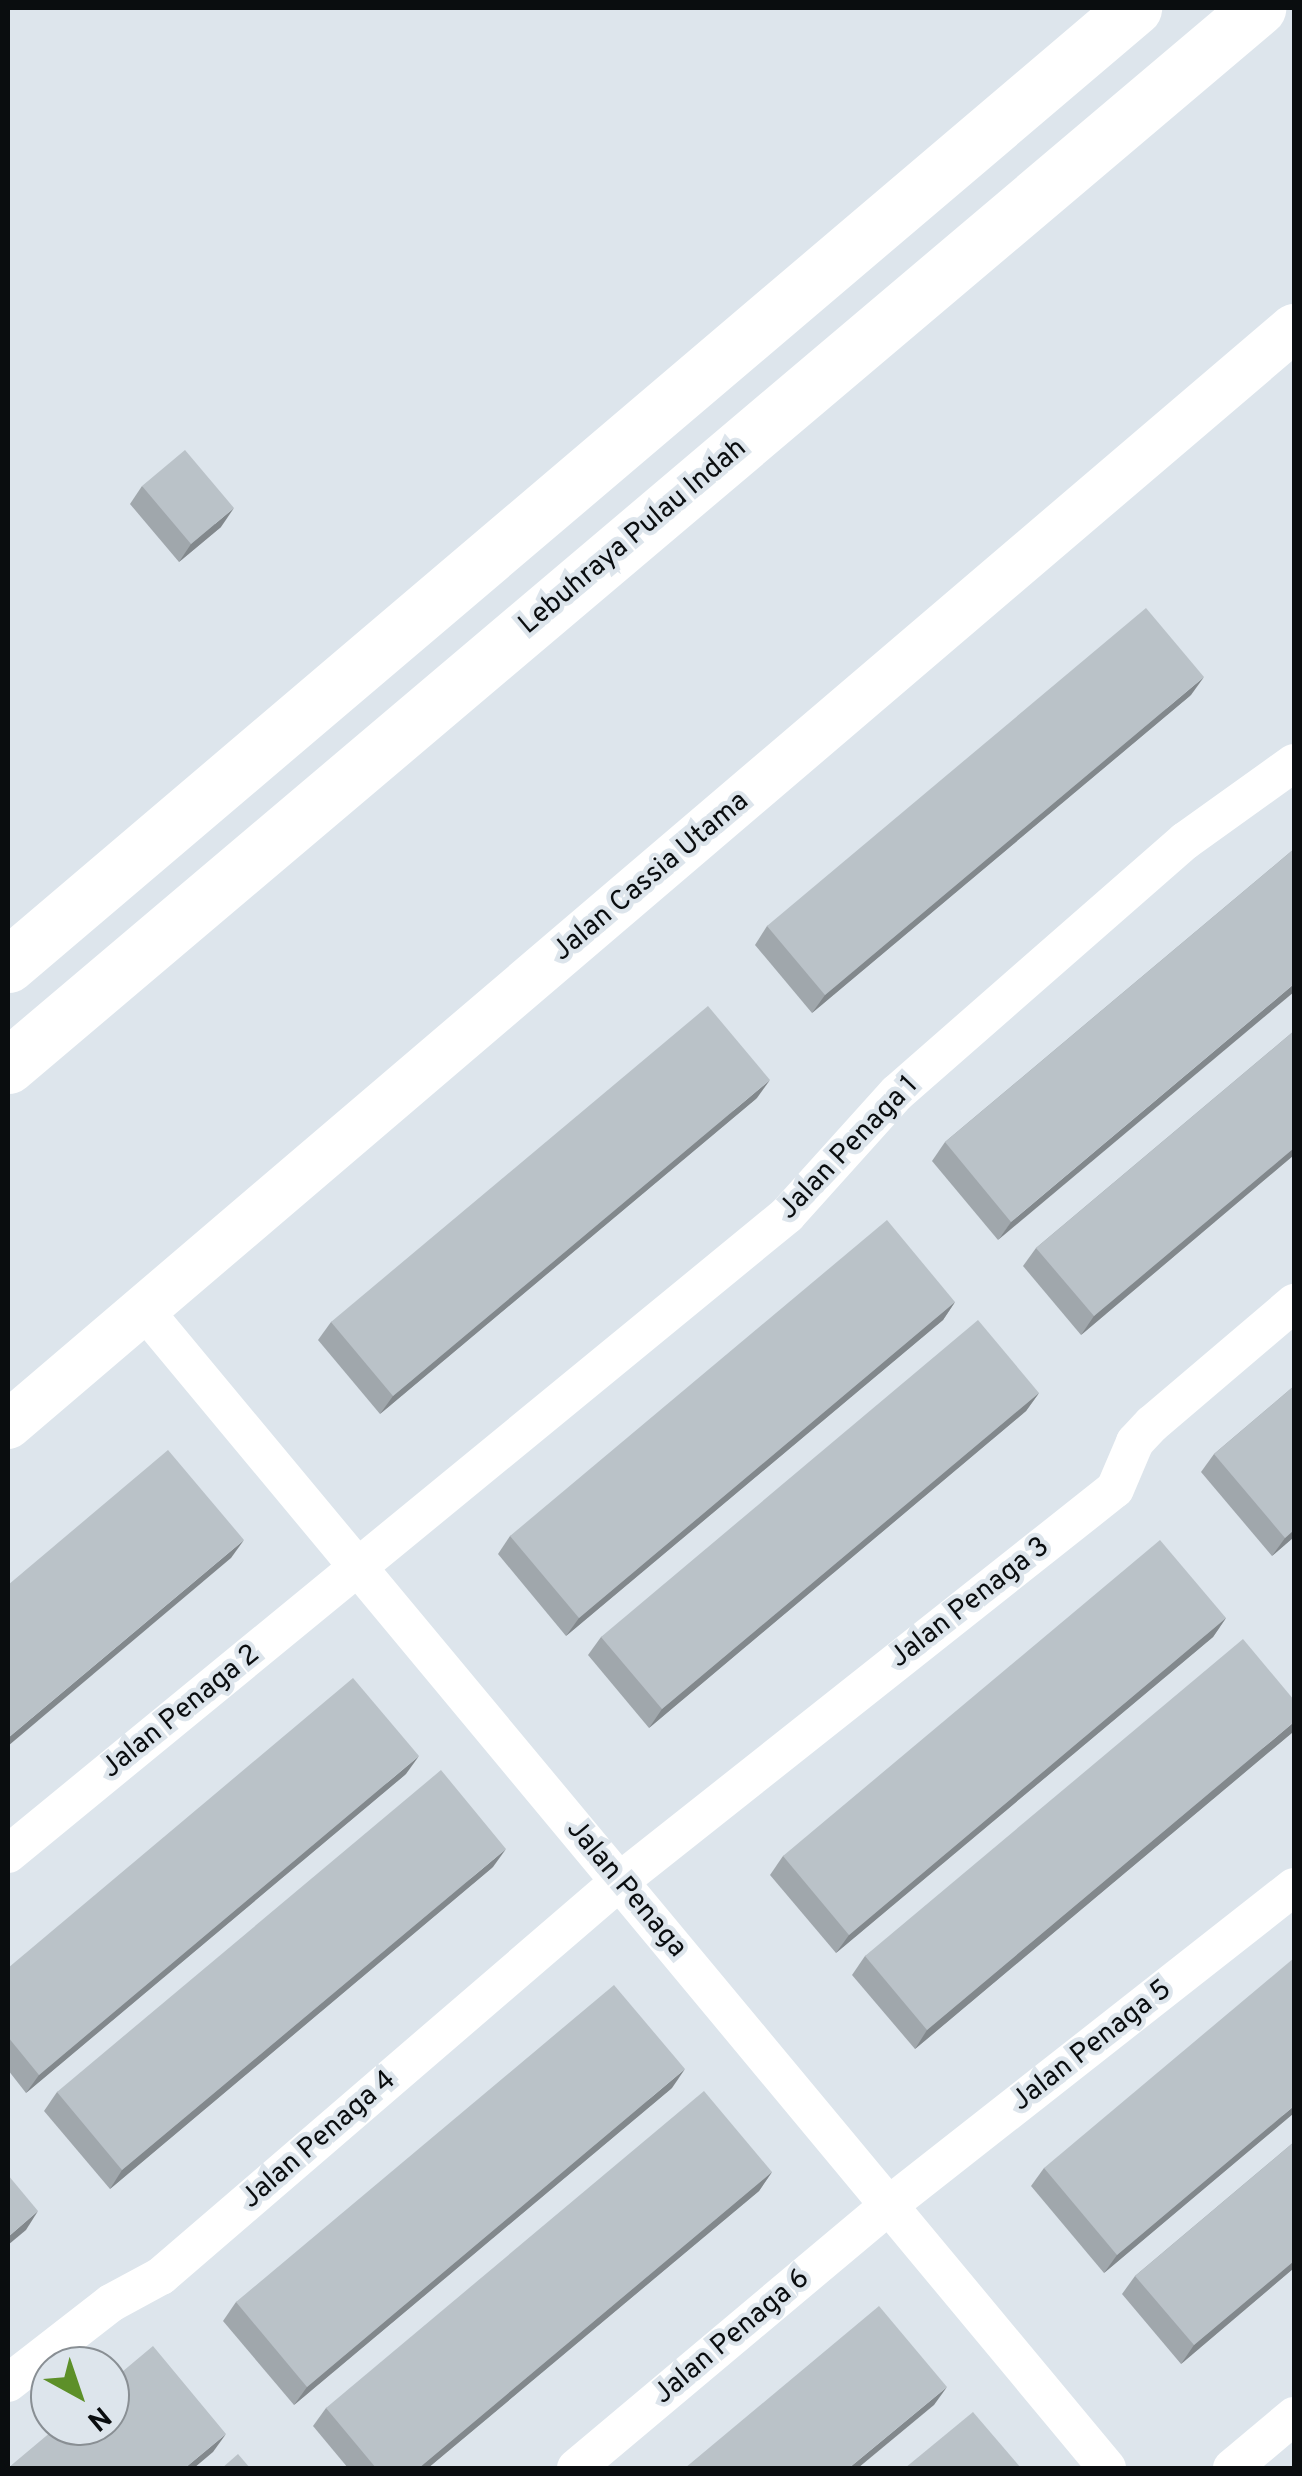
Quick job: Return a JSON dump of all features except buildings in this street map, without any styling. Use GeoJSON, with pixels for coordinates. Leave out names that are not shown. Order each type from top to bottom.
{"type":"FeatureCollection","features":[{"type":"Feature","properties":{"kind":"main road"},"geometry":{"type":"LineString","coordinates":[[8,966],[1134,8]]}},
{"type":"Feature","properties":{"kind":"main road","name":"Lebuhraya Pulau Indah"},"geometry":{"type":"LineString","coordinates":[[8,1066],[1258,8]]}},
{"type":"Feature","properties":{"kind":"street","name":"Jalan Cassia Utama"},"geometry":{"type":"LineString","coordinates":[[8,1426],[1294,328]]}},
{"type":"Feature","properties":{"kind":"street","name":"Jalan Penaga 1"},"geometry":{"type":"LineString","coordinates":[[354,1570],[787,1215],[897,1094],[1185,841],[1294,763]]}},
{"type":"Feature","properties":{"kind":"street","name":"Jalan Penaga 3"},"geometry":{"type":"LineString","coordinates":[[620,1881],[1115,1489],[1136,1442],[1152,1424],[1294,1303]]}},
{"type":"Feature","properties":{"kind":"street","name":"Jalan Penaga"},"geometry":{"type":"LineString","coordinates":[[144,1310],[354,1570],[620,1881],[1107,2468]]}},
{"type":"Feature","properties":{"kind":"street","name":"Jalan Penaga 2"},"geometry":{"type":"LineString","coordinates":[[8,1854],[354,1570]]}},
{"type":"Feature","properties":{"kind":"street","name":"Jalan Penaga 4"},"geometry":{"type":"LineString","coordinates":[[8,2383],[111,2303],[162,2276],[620,1881]]}},
{"type":"Feature","properties":{"kind":"street","name":"Jalan Penaga 5"},"geometry":{"type":"LineString","coordinates":[[888,2205],[1294,1888]]}},
{"type":"Feature","properties":{"kind":"street","name":"Jalan Penaga 6"},"geometry":{"type":"LineString","coordinates":[[576,2468],[888,2205]]}},
{"type":"Feature","properties":{"kind":"street"},"geometry":{"type":"LineString","coordinates":[[1232,2468],[1294,2416]]}}]}
